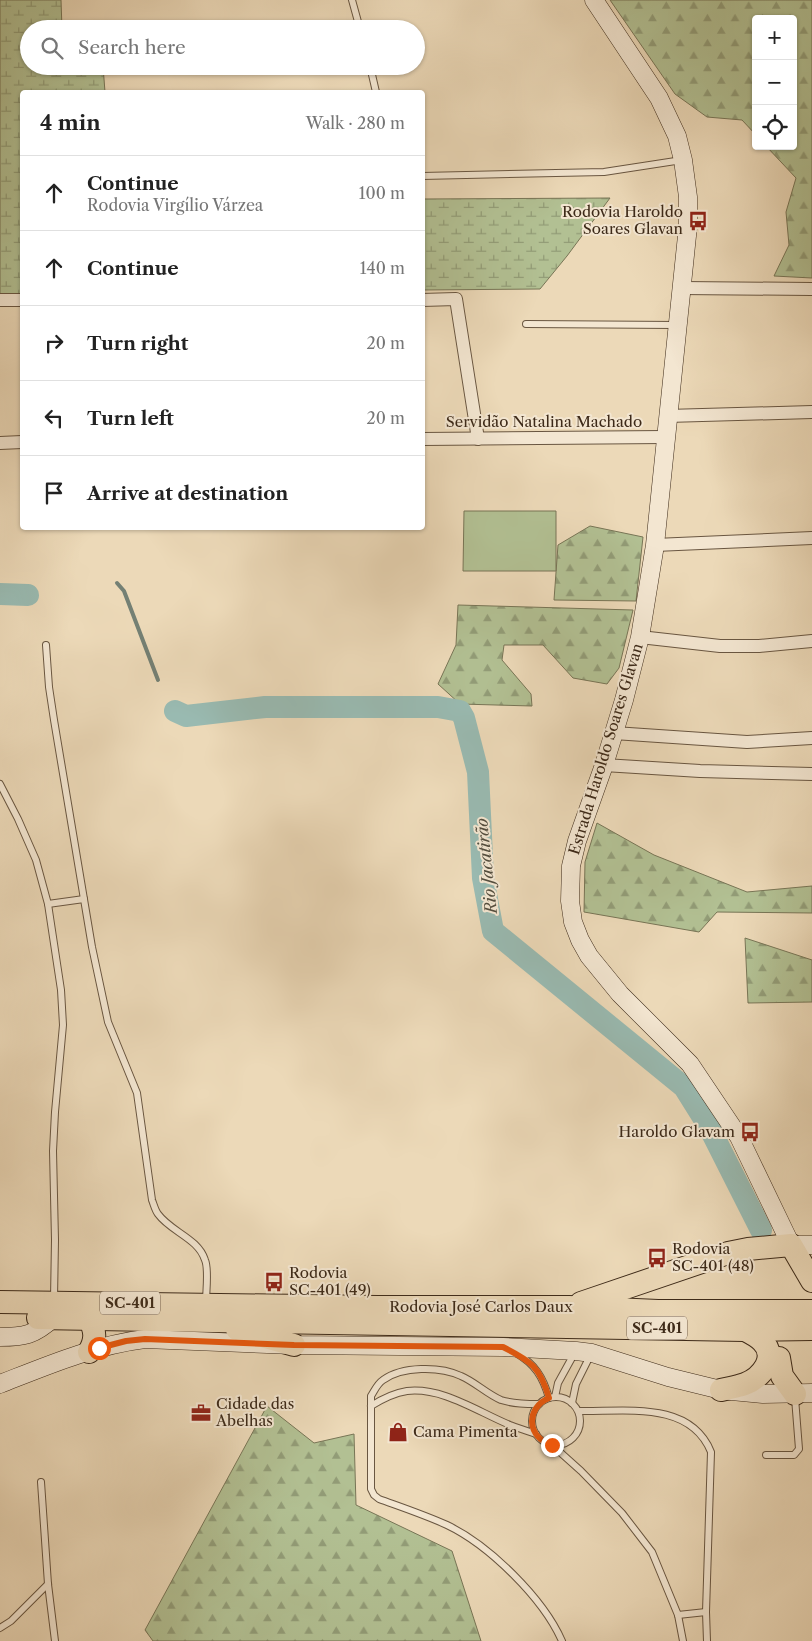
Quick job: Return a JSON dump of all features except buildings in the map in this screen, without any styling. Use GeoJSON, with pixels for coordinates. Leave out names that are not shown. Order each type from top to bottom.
{"type":"FeatureCollection","features":[{"type":"Feature","properties":{"kind":"highway"},"geometry":{"type":"LineString","coordinates":[[569,1307],[728,1253],[748,1249],[801,1245],[809,1268]]}},
{"type":"Feature","properties":{"kind":"highway","name":"Rodovia José Carlos Daux"},"geometry":{"type":"LineString","coordinates":[[0,1302],[53,1310],[89,1319],[210,1312],[377,1307],[569,1307],[658,1311],[810,1323]]}},
{"type":"Feature","properties":{"kind":"highway","name":"Rodovia José Carlos Daux"},"geometry":{"type":"LineString","coordinates":[[0,1317],[53,1310],[210,1312],[745,1330],[810,1323]]}},
{"type":"Feature","properties":{"kind":"highway"},"geometry":{"type":"LineString","coordinates":[[210,1312],[294,1345]]}},
{"type":"Feature","properties":{"kind":"highway"},"geometry":{"type":"LineString","coordinates":[[89,1319],[95,1332],[93,1346],[89,1352]]}},
{"type":"Feature","properties":{"kind":"highway"},"geometry":{"type":"LineString","coordinates":[[748,1393],[765,1386],[770,1381],[783,1348],[810,1323]]}},
{"type":"Feature","properties":{"kind":"highway"},"geometry":{"type":"LineString","coordinates":[[721,1390],[743,1385],[755,1379],[768,1364],[769,1358],[764,1342],[745,1330]]}},
{"type":"Feature","properties":{"kind":"highway"},"geometry":{"type":"LineString","coordinates":[[779,1358],[779,1370],[782,1376],[804,1393]]}},
{"type":"Feature","properties":{"kind":"main road","name":"Estrada Haroldo Soares Glavan"},"geometry":{"type":"LineString","coordinates":[[594,0],[659,98],[670,118],[681,146],[688,197],[688,226],[655,545],[640,637],[614,732],[577,841],[571,866],[570,901],[573,922],[589,956],[620,994],[690,1064],[739,1137],[801,1245]]}},
{"type":"Feature","properties":{"kind":"main road"},"geometry":{"type":"LineString","coordinates":[[0,1337],[20,1337],[42,1328],[53,1310]]}},
{"type":"Feature","properties":{"kind":"main road"},"geometry":{"type":"LineString","coordinates":[[0,1384],[89,1352],[126,1341],[145,1339],[294,1345],[503,1347],[584,1352],[668,1377],[721,1390],[748,1393],[804,1393]]}},
{"type":"Feature","properties":{"kind":"street"},"geometry":{"type":"LineString","coordinates":[[681,288],[812,289]]}},
{"type":"Feature","properties":{"kind":"street"},"geometry":{"type":"LineString","coordinates":[[425,300],[456,299],[478,439]]}},
{"type":"Feature","properties":{"kind":"street"},"geometry":{"type":"LineString","coordinates":[[0,300],[20,300]]}},
{"type":"Feature","properties":{"kind":"street"},"geometry":{"type":"LineString","coordinates":[[667,416],[812,412]]}},
{"type":"Feature","properties":{"kind":"street","name":"Servidão Natalina Machado"},"geometry":{"type":"LineString","coordinates":[[425,439],[665,438]]}},
{"type":"Feature","properties":{"kind":"street"},"geometry":{"type":"LineString","coordinates":[[0,443],[20,442]]}},
{"type":"Feature","properties":{"kind":"street"},"geometry":{"type":"LineString","coordinates":[[655,545],[812,538]]}},
{"type":"Feature","properties":{"kind":"street"},"geometry":{"type":"LineString","coordinates":[[640,637],[720,646],[759,646],[812,641]]}},
{"type":"Feature","properties":{"kind":"street"},"geometry":{"type":"LineString","coordinates":[[614,732],[747,742],[812,738]]}},
{"type":"Feature","properties":{"kind":"street"},"geometry":{"type":"LineString","coordinates":[[604,765],[700,771],[812,774]]}},
{"type":"Feature","properties":{"kind":"lane"},"geometry":{"type":"LineString","coordinates":[[352,0],[358,20]]}},
{"type":"Feature","properties":{"kind":"lane"},"geometry":{"type":"LineString","coordinates":[[372,75],[376,90]]}},
{"type":"Feature","properties":{"kind":"lane"},"geometry":{"type":"LineString","coordinates":[[425,176],[604,172],[683,160]]}},
{"type":"Feature","properties":{"kind":"lane"},"geometry":{"type":"LineString","coordinates":[[526,324],[677,325]]}},
{"type":"Feature","properties":{"kind":"lane"},"geometry":{"type":"LineString","coordinates":[[46,646],[54,720],[92,947],[108,1022],[137,1093],[152,1200],[158,1214],[194,1244],[206,1261],[210,1312]]}},
{"type":"Feature","properties":{"kind":"lane"},"geometry":{"type":"LineString","coordinates":[[0,784],[36,860],[48,904],[61,990],[63,1026],[53,1151],[53,1310]]}},
{"type":"Feature","properties":{"kind":"lane"},"geometry":{"type":"LineString","coordinates":[[48,904],[84,899]]}},
{"type":"Feature","properties":{"kind":"lane"},"geometry":{"type":"LineString","coordinates":[[503,1347],[528,1360],[545,1382],[552,1398]]}},
{"type":"Feature","properties":{"kind":"lane"},"geometry":{"type":"LineString","coordinates":[[552,1398],[564,1372],[584,1352]]}},
{"type":"Feature","properties":{"kind":"lane"},"geometry":{"type":"LineString","coordinates":[[572,1403],[584,1352]]}},
{"type":"Feature","properties":{"kind":"lane"},"geometry":{"type":"LineString","coordinates":[[371,1406],[392,1394],[407,1391],[438,1394],[509,1425],[536,1434],[546,1443],[552,1445],[564,1444],[574,1438],[580,1428],[578,1411],[572,1403],[567,1400],[552,1398],[539,1404],[515,1404],[498,1399],[459,1375],[432,1369],[416,1369],[383,1380],[376,1386],[371,1396],[371,1406],[371,1489],[374,1495],[378,1499],[446,1525],[470,1538],[491,1554],[516,1578],[542,1608],[556,1628],[562,1641]]}},
{"type":"Feature","properties":{"kind":"lane"},"geometry":{"type":"LineString","coordinates":[[766,1456],[794,1455],[799,1449],[804,1393]]}},
{"type":"Feature","properties":{"kind":"lane"},"geometry":{"type":"LineString","coordinates":[[536,1434],[532,1422],[535,1409],[539,1404]]}},
{"type":"Feature","properties":{"kind":"lane"},"geometry":{"type":"LineString","coordinates":[[578,1411],[659,1412],[675,1417],[696,1429],[706,1441],[711,1452],[706,1612],[707,1641]]}},
{"type":"Feature","properties":{"kind":"lane"},"geometry":{"type":"LineString","coordinates":[[552,1445],[622,1513],[652,1552],[678,1616],[683,1641]]}},
{"type":"Feature","properties":{"kind":"lane"},"geometry":{"type":"LineString","coordinates":[[41,1482],[48,1584],[55,1641]]}},
{"type":"Feature","properties":{"kind":"lane"},"geometry":{"type":"LineString","coordinates":[[0,1628],[11,1621],[48,1584]]}},
{"type":"Feature","properties":{"kind":"lane"},"geometry":{"type":"LineString","coordinates":[[678,1616],[706,1612]]}},
{"type":"Feature","properties":{"kind":"green space"},"geometry":{"type":"Polygon","coordinates":[[[0,0],[61,0],[62,20],[20,20],[20,75],[104,75],[105,90],[20,90],[20,295],[0,296],[0,0]]]}},
{"type":"Feature","properties":{"kind":"green space"},"geometry":{"type":"Polygon","coordinates":[[[610,0],[812,0],[812,278],[774,276],[789,245],[786,212],[796,178],[770,150],[797,150],[797,15],[752,15],[752,131],[742,120],[707,117],[675,94],[610,0]]]}},
{"type":"Feature","properties":{"kind":"green space"},"geometry":{"type":"Polygon","coordinates":[[[610,198],[540,289],[425,290],[425,199],[610,198]]]}},
{"type":"Feature","properties":{"kind":"green space"},"geometry":{"type":"Polygon","coordinates":[[[464,511],[556,511],[556,571],[463,571],[464,511]]]}},
{"type":"Feature","properties":{"kind":"green space"},"geometry":{"type":"Polygon","coordinates":[[[590,526],[643,537],[636,601],[554,600],[558,545],[590,526]]]}},
{"type":"Feature","properties":{"kind":"green space"},"geometry":{"type":"Polygon","coordinates":[[[458,605],[633,610],[619,668],[607,684],[573,678],[543,645],[504,645],[502,660],[531,694],[532,706],[460,704],[438,684],[456,645],[458,605]]]}},
{"type":"Feature","properties":{"kind":"green space"},"geometry":{"type":"Polygon","coordinates":[[[597,823],[654,855],[747,892],[812,886],[812,913],[717,912],[699,932],[584,912],[585,862],[597,823]]]}},
{"type":"Feature","properties":{"kind":"green space"},"geometry":{"type":"Polygon","coordinates":[[[745,938],[812,960],[812,1002],[748,1003],[745,938]]]}},
{"type":"Feature","properties":{"kind":"green space"},"geometry":{"type":"Polygon","coordinates":[[[267,1406],[314,1443],[354,1434],[356,1505],[452,1551],[481,1641],[153,1641],[145,1630],[267,1406]]]}},
{"type":"Feature","properties":{"kind":"waterway"},"geometry":{"type":"LineString","coordinates":[[117,583],[124,591],[158,680]]}},
{"type":"Feature","properties":{"kind":"waterway","name":"Rio Jacatirão"},"geometry":{"type":"LineString","coordinates":[[0,594],[28,595]]}},
{"type":"Feature","properties":{"kind":"waterway","name":"Rio Jacatirão"},"geometry":{"type":"LineString","coordinates":[[175,711],[186,716],[265,707],[438,707],[460,711],[464,718],[478,772],[483,878],[493,931],[684,1087],[709,1127],[761,1230]]}},
{"type":"Feature","properties":{"kind":"place","name":"Rodovia Haroldo Soares Glavan"},"geometry":{"type":"Point","coordinates":[698,221]}},
{"type":"Feature","properties":{"kind":"place","name":"Haroldo Glavam"},"geometry":{"type":"Point","coordinates":[750,1132]}},
{"type":"Feature","properties":{"kind":"place","name":"Rodovia SC-401 (48)"},"geometry":{"type":"Point","coordinates":[657,1258]}},
{"type":"Feature","properties":{"kind":"place","name":"Rodovia SC-401 (49)"},"geometry":{"type":"Point","coordinates":[274,1282]}},
{"type":"Feature","properties":{"kind":"place","name":"Cidade das Abelhas"},"geometry":{"type":"Point","coordinates":[201,1413]}},
{"type":"Feature","properties":{"kind":"place","name":"Cama Pimenta"},"geometry":{"type":"Point","coordinates":[398,1432]}},
{"type":"Feature","properties":{"kind":"route"},"geometry":{"type":"LineString","coordinates":[[99,1348],[126,1341],[145,1339],[294,1345],[503,1347],[528,1360],[545,1382],[549,1398],[544,1400],[535,1409],[532,1422],[533,1428],[540,1439],[552,1445]]}}]}
